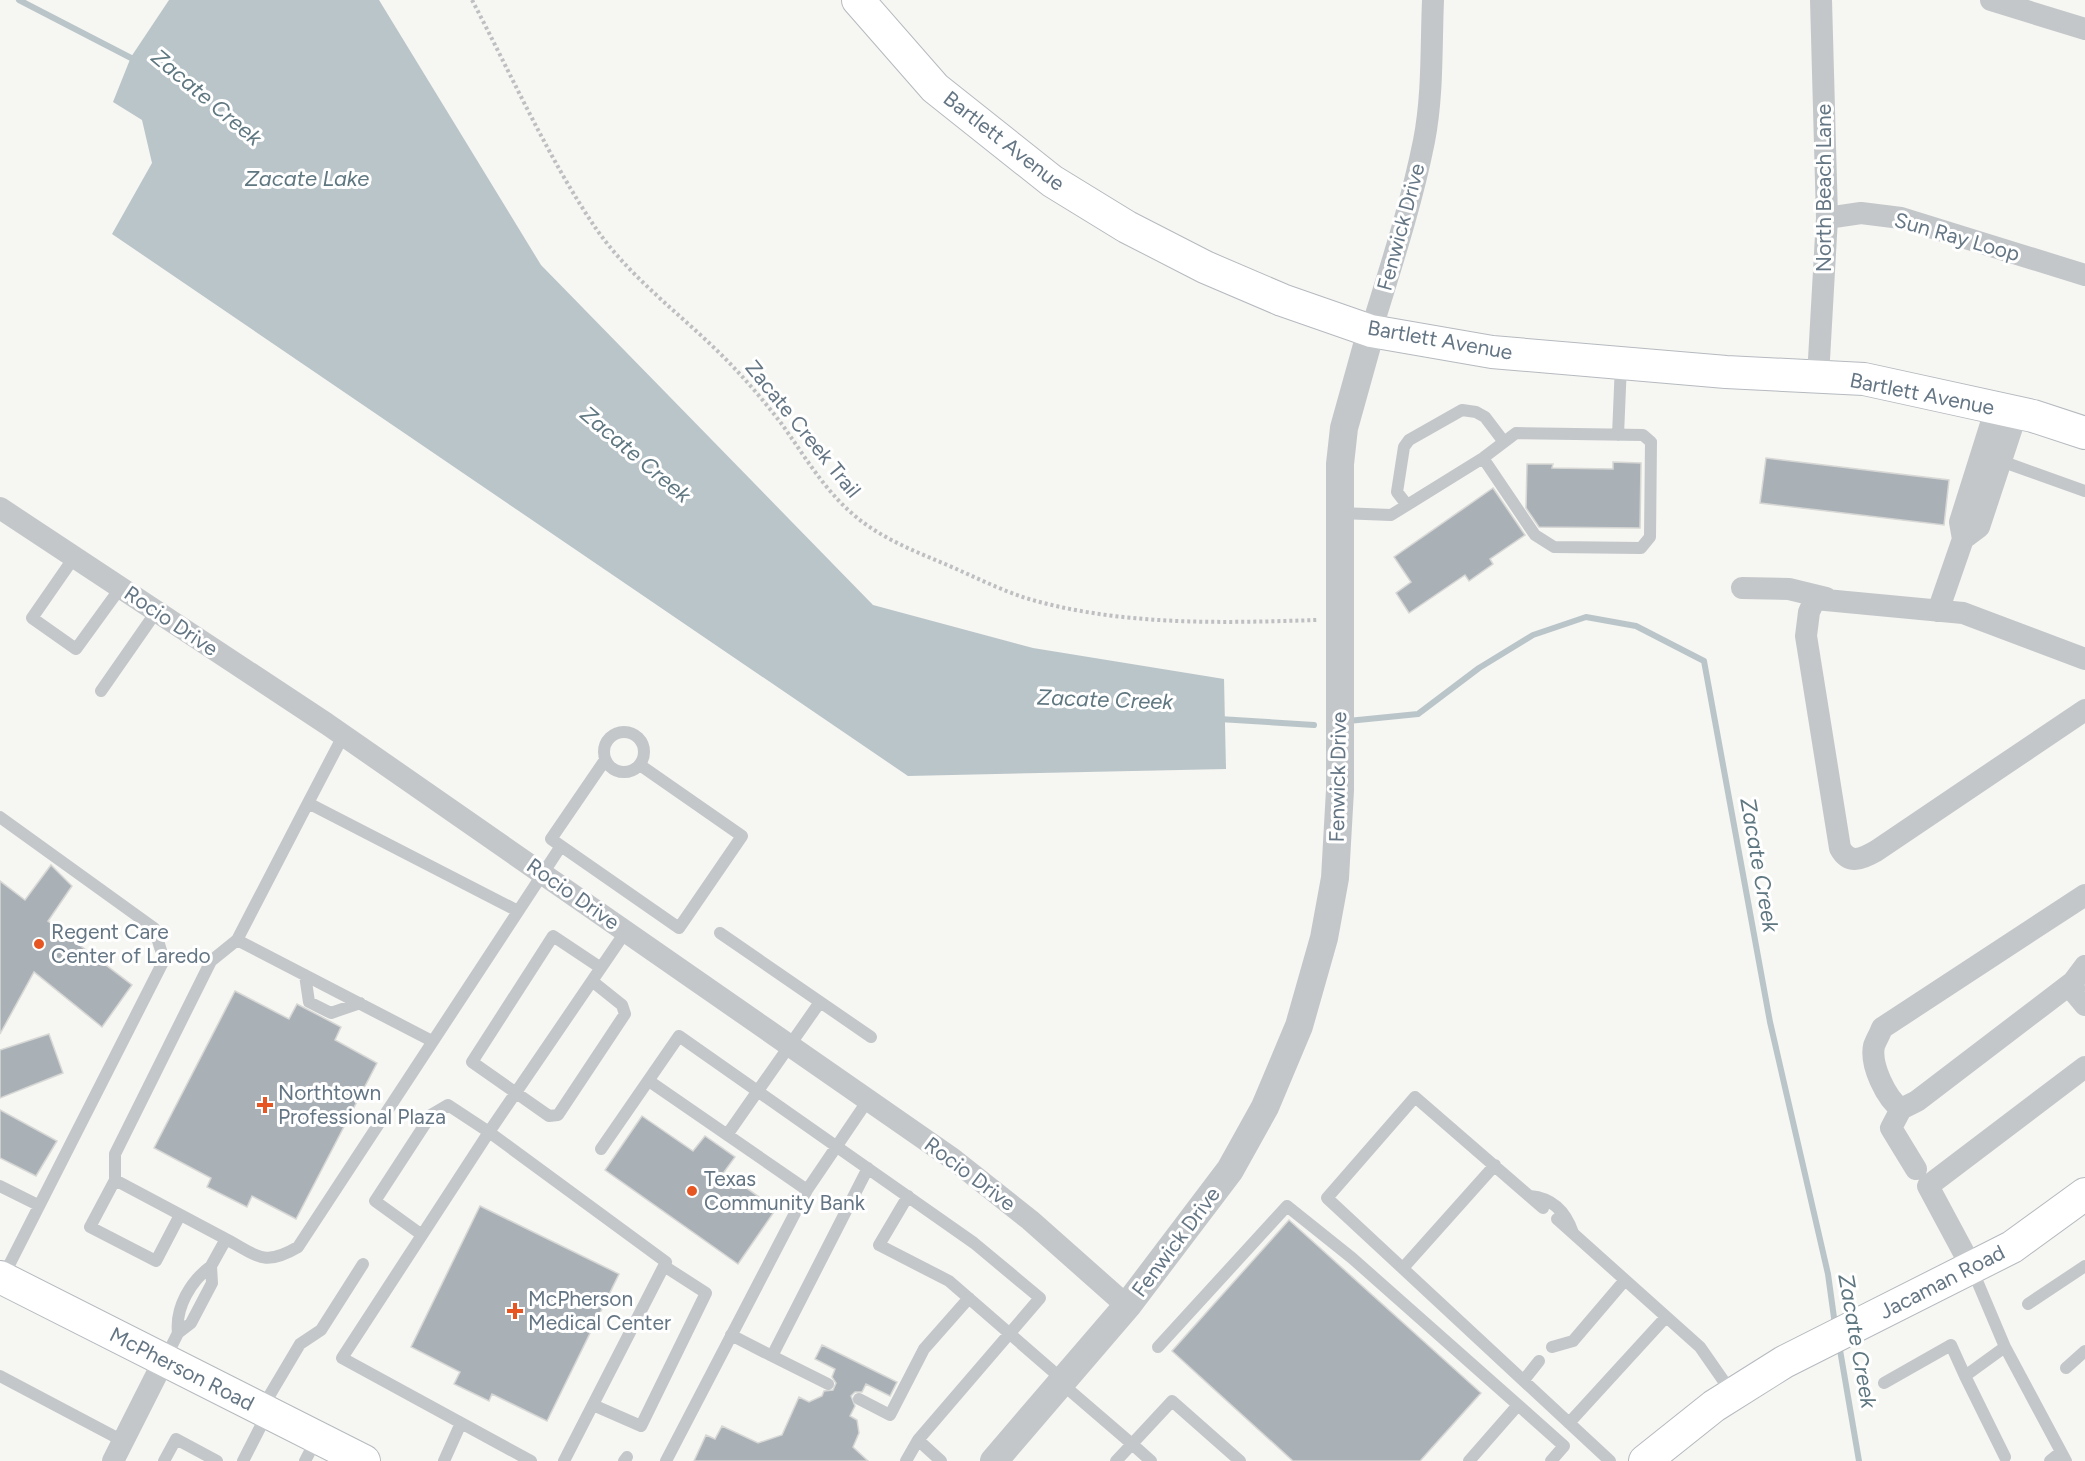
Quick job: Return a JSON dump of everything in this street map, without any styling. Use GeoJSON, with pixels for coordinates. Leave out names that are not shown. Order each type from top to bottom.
{"type":"FeatureCollection","features":[{"type":"Feature","properties":{"kind":"main road","name":"Bartlett Avenue"},"geometry":{"type":"LineString","coordinates":[[858,0],[935,88],[1052,181],[1127,227],[1205,267],[1282,300],[1371,331],[1492,352],[1864,379],[2006,410],[2085,433]]}},
{"type":"Feature","properties":{"kind":"main road","name":"Jacaman Road"},"geometry":{"type":"LineString","coordinates":[[1645,1461],[1714,1406],[1784,1362],[2012,1247],[2085,1194]]}},
{"type":"Feature","properties":{"kind":"main road","name":"McPherson Road"},"geometry":{"type":"LineString","coordinates":[[2,1281],[265,1411],[311,1449],[364,1461]]}},
{"type":"Feature","properties":{"kind":"street","name":"Fenwick Drive"},"geometry":{"type":"LineString","coordinates":[[994,1461],[1126,1306],[1230,1170],[1265,1107],[1299,1026],[1324,938],[1335,878],[1340,790],[1338,513],[1344,428],[1424,141],[1430,91],[1433,0]]}},
{"type":"Feature","properties":{"kind":"street","name":"North Beach Lane"},"geometry":{"type":"LineString","coordinates":[[1818,377],[1827,218],[1821,0]]}},
{"type":"Feature","properties":{"kind":"street"},"geometry":{"type":"LineString","coordinates":[[1991,0],[2085,29]]}},
{"type":"Feature","properties":{"kind":"street","name":"Sun Ray Loop"},"geometry":{"type":"LineString","coordinates":[[1827,218],[1861,213],[1900,218],[2085,275]]}},
{"type":"Feature","properties":{"kind":"street"},"geometry":{"type":"LineString","coordinates":[[1963,539],[1978,527],[2001,462],[2006,410]]}},
{"type":"Feature","properties":{"kind":"street"},"geometry":{"type":"LineString","coordinates":[[1938,611],[1963,539],[1960,522],[2006,410]]}},
{"type":"Feature","properties":{"kind":"street","name":"Rocio Drive"},"geometry":{"type":"LineString","coordinates":[[0,508],[344,736],[953,1159],[1030,1220],[1126,1306]]}},
{"type":"Feature","properties":{"kind":"street"},"geometry":{"type":"LineString","coordinates":[[1742,588],[1789,589],[1826,598],[1963,613],[2085,660]]}},
{"type":"Feature","properties":{"kind":"street"},"geometry":{"type":"LineString","coordinates":[[1826,598],[1815,599],[1809,612],[1806,636],[1840,848],[1850,859],[1860,860],[1876,851],[2085,710]]}},
{"type":"Feature","properties":{"kind":"street"},"geometry":{"type":"LineString","coordinates":[[1901,1109],[1892,1102],[1874,1062],[1874,1046],[1882,1028],[2085,895]]}},
{"type":"Feature","properties":{"kind":"street"},"geometry":{"type":"LineString","coordinates":[[1916,1169],[1891,1128],[1901,1109],[1917,1101],[2079,974]]}},
{"type":"Feature","properties":{"kind":"street"},"geometry":{"type":"LineString","coordinates":[[2079,974],[2075,993],[2085,1005]]}},
{"type":"Feature","properties":{"kind":"street"},"geometry":{"type":"LineString","coordinates":[[1972,1268],[1928,1186],[2085,1067]]}},
{"type":"Feature","properties":{"kind":"street"},"geometry":{"type":"LineString","coordinates":[[118,1451],[164,1360]]}},
{"type":"Feature","properties":{"kind":"lane"},"geometry":{"type":"LineString","coordinates":[[1618,435],[1621,363]]}},
{"type":"Feature","properties":{"kind":"lane"},"geometry":{"type":"LineString","coordinates":[[1407,505],[1397,492],[1404,447],[1409,440],[1462,410],[1476,412],[1485,417],[1504,442]]}},
{"type":"Feature","properties":{"kind":"lane"},"geometry":{"type":"LineString","coordinates":[[1338,513],[1391,515],[1484,458],[1516,433],[1643,435],[1651,442],[1650,537],[1641,548],[1554,547],[1535,535],[1484,458]]}},
{"type":"Feature","properties":{"kind":"lane"},"geometry":{"type":"LineString","coordinates":[[2001,462],[2085,491]]}},
{"type":"Feature","properties":{"kind":"lane"},"geometry":{"type":"LineString","coordinates":[[75,556],[32,618],[76,649],[121,587]]}},
{"type":"Feature","properties":{"kind":"lane"},"geometry":{"type":"LineString","coordinates":[[101,691],[156,612]]}},
{"type":"Feature","properties":{"kind":"lane"},"geometry":{"type":"LineString","coordinates":[[624,732],[636,736],[644,747],[645,753],[640,765],[634,770],[621,773],[608,766],[603,753],[611,736],[624,732]]}},
{"type":"Feature","properties":{"kind":"lane"},"geometry":{"type":"LineString","coordinates":[[180,1215],[156,1261],[90,1227],[115,1180],[115,1154],[212,961],[237,940],[344,736]]}},
{"type":"Feature","properties":{"kind":"lane"},"geometry":{"type":"LineString","coordinates":[[605,760],[550,839],[679,928],[742,836],[640,765]]}},
{"type":"Feature","properties":{"kind":"lane"},"geometry":{"type":"LineString","coordinates":[[308,803],[518,911]]}},
{"type":"Feature","properties":{"kind":"lane"},"geometry":{"type":"LineString","coordinates":[[0,817],[154,928],[164,960],[38,1205],[2,1281]]}},
{"type":"Feature","properties":{"kind":"lane"},"geometry":{"type":"LineString","coordinates":[[115,1180],[265,1260],[281,1257],[298,1247],[561,846]]}},
{"type":"Feature","properties":{"kind":"lane"},"geometry":{"type":"LineString","coordinates":[[531,1461],[342,1358],[489,1132],[626,931]]}},
{"type":"Feature","properties":{"kind":"lane"},"geometry":{"type":"LineString","coordinates":[[720,933],[871,1037]]}},
{"type":"Feature","properties":{"kind":"lane"},"geometry":{"type":"LineString","coordinates":[[592,981],[622,1005],[626,1014],[558,1115],[549,1116],[517,1091],[472,1062],[553,936],[601,968]]}},
{"type":"Feature","properties":{"kind":"lane"},"geometry":{"type":"LineString","coordinates":[[237,940],[432,1041]]}},
{"type":"Feature","properties":{"kind":"lane"},"geometry":{"type":"LineString","coordinates":[[305,975],[309,1002],[331,1013],[360,1004]]}},
{"type":"Feature","properties":{"kind":"lane"},"geometry":{"type":"LineString","coordinates":[[727,1135],[820,1002]]}},
{"type":"Feature","properties":{"kind":"lane"},"geometry":{"type":"LineString","coordinates":[[602,1149],[679,1036],[974,1243],[1040,1298],[918,1440],[906,1461]]}},
{"type":"Feature","properties":{"kind":"lane"},"geometry":{"type":"LineString","coordinates":[[649,1081],[807,1190]]}},
{"type":"Feature","properties":{"kind":"lane"},"geometry":{"type":"LineString","coordinates":[[1543,1208],[1415,1097],[1327,1198],[1610,1461]]}},
{"type":"Feature","properties":{"kind":"lane"},"geometry":{"type":"LineString","coordinates":[[666,1461],[807,1190],[868,1100]]}},
{"type":"Feature","properties":{"kind":"lane"},"geometry":{"type":"LineString","coordinates":[[422,1235],[375,1201],[431,1115],[448,1105],[489,1132],[666,1262],[564,1461]]}},
{"type":"Feature","properties":{"kind":"lane"},"geometry":{"type":"LineString","coordinates":[[1403,1268],[1495,1165]]}},
{"type":"Feature","properties":{"kind":"lane"},"geometry":{"type":"LineString","coordinates":[[772,1356],[868,1168]]}},
{"type":"Feature","properties":{"kind":"lane"},"geometry":{"type":"LineString","coordinates":[[0,1186],[38,1205]]}},
{"type":"Feature","properties":{"kind":"lane"},"geometry":{"type":"LineString","coordinates":[[908,1196],[879,1245],[949,1281],[1151,1461]]}},
{"type":"Feature","properties":{"kind":"lane"},"geometry":{"type":"LineString","coordinates":[[1530,1196],[1545,1198],[1568,1217],[1574,1234]]}},
{"type":"Feature","properties":{"kind":"lane"},"geometry":{"type":"LineString","coordinates":[[1158,1347],[1287,1206],[1352,1258],[1564,1446],[1551,1461]]}},
{"type":"Feature","properties":{"kind":"lane"},"geometry":{"type":"LineString","coordinates":[[1557,1219],[1700,1347],[1733,1394]]}},
{"type":"Feature","properties":{"kind":"lane"},"geometry":{"type":"LineString","coordinates":[[164,1360],[178,1333],[191,1323],[212,1283],[212,1266],[226,1239]]}},
{"type":"Feature","properties":{"kind":"lane"},"geometry":{"type":"LineString","coordinates":[[243,1461],[265,1411],[300,1344],[321,1330],[363,1264]]}},
{"type":"Feature","properties":{"kind":"lane"},"geometry":{"type":"LineString","coordinates":[[593,1405],[641,1426],[706,1293],[664,1266]]}},
{"type":"Feature","properties":{"kind":"lane"},"geometry":{"type":"LineString","coordinates":[[2028,1304],[2085,1266]]}},
{"type":"Feature","properties":{"kind":"lane"},"geometry":{"type":"LineString","coordinates":[[1972,1268],[2005,1347],[2064,1456],[2050,1461]]}},
{"type":"Feature","properties":{"kind":"lane"},"geometry":{"type":"LineString","coordinates":[[1552,1347],[1573,1341],[1625,1280]]}},
{"type":"Feature","properties":{"kind":"lane"},"geometry":{"type":"LineString","coordinates":[[859,1399],[890,1415],[924,1348],[969,1298]]}},
{"type":"Feature","properties":{"kind":"lane"},"geometry":{"type":"LineString","coordinates":[[1569,1423],[1666,1317]]}},
{"type":"Feature","properties":{"kind":"lane"},"geometry":{"type":"LineString","coordinates":[[731,1335],[828,1384]]}},
{"type":"Feature","properties":{"kind":"lane"},"geometry":{"type":"LineString","coordinates":[[1884,1383],[1951,1345],[2005,1457]]}},
{"type":"Feature","properties":{"kind":"lane"},"geometry":{"type":"LineString","coordinates":[[1965,1376],[2005,1347]]}},
{"type":"Feature","properties":{"kind":"lane"},"geometry":{"type":"LineString","coordinates":[[2066,1368],[2085,1351]]}},
{"type":"Feature","properties":{"kind":"lane"},"geometry":{"type":"LineString","coordinates":[[1524,1380],[1539,1361]]}},
{"type":"Feature","properties":{"kind":"lane"},"geometry":{"type":"LineString","coordinates":[[0,1376],[118,1451]]}},
{"type":"Feature","properties":{"kind":"lane"},"geometry":{"type":"LineString","coordinates":[[1116,1461],[1172,1401],[1240,1461]]}},
{"type":"Feature","properties":{"kind":"lane"},"geometry":{"type":"LineString","coordinates":[[1469,1461],[1518,1405]]}},
{"type":"Feature","properties":{"kind":"lane"},"geometry":{"type":"LineString","coordinates":[[444,1461],[461,1423]]}},
{"type":"Feature","properties":{"kind":"lane"},"geometry":{"type":"LineString","coordinates":[[165,1461],[176,1439],[217,1461]]}},
{"type":"Feature","properties":{"kind":"lane"},"geometry":{"type":"LineString","coordinates":[[918,1440],[941,1461]]}},
{"type":"Feature","properties":{"kind":"path","name":"Zacate Creek Trail"},"geometry":{"type":"LineString","coordinates":[[472,0],[565,177],[598,231],[663,302],[715,348],[739,373],[771,411],[825,485],[868,526],[909,549],[992,585],[1031,599],[1069,608],[1165,621],[1317,620]]}},
{"type":"Feature","properties":{"kind":"water","name":"Zacate Lake"},"geometry":{"type":"Polygon","coordinates":[[[169,0],[379,0],[541,265],[873,605],[1033,648],[1224,679],[1226,769],[908,776],[112,234],[152,163],[142,120],[113,102],[131,57],[169,0]]]}},
{"type":"Feature","properties":{"kind":"building"},"geometry":{"type":"Polygon","coordinates":[[[1766,458],[1949,480],[1944,525],[1760,503],[1766,458]]]}},
{"type":"Feature","properties":{"kind":"building"},"geometry":{"type":"Polygon","coordinates":[[[1613,462],[1641,463],[1640,528],[1539,527],[1526,508],[1527,464],[1553,464],[1552,468],[1613,469],[1613,462]]]}},
{"type":"Feature","properties":{"kind":"building"},"geometry":{"type":"Polygon","coordinates":[[[1493,488],[1525,535],[1490,559],[1493,564],[1469,581],[1465,575],[1409,613],[1396,593],[1411,582],[1394,557],[1493,488]]]}},
{"type":"Feature","properties":{"kind":"building","name":"Regent Care Center of Laredo"},"geometry":{"type":"Polygon","coordinates":[[[51,865],[72,886],[48,921],[132,985],[102,1027],[34,972],[0,1034],[0,881],[25,900],[51,865]]]}},
{"type":"Feature","properties":{"kind":"building","name":"Northtown Professional Plaza"},"geometry":{"type":"Polygon","coordinates":[[[235,991],[289,1019],[297,1004],[341,1027],[335,1040],[377,1063],[296,1219],[252,1196],[247,1207],[207,1187],[211,1178],[154,1148],[235,991]]]}},
{"type":"Feature","properties":{"kind":"building"},"geometry":{"type":"Polygon","coordinates":[[[49,1034],[63,1073],[0,1098],[0,1050],[49,1034]]]}},
{"type":"Feature","properties":{"kind":"building"},"geometry":{"type":"Polygon","coordinates":[[[0,1110],[57,1141],[36,1176],[0,1158],[0,1110]]]}},
{"type":"Feature","properties":{"kind":"building","name":"Texas Community Bank"},"geometry":{"type":"Polygon","coordinates":[[[642,1116],[693,1151],[705,1136],[735,1157],[724,1172],[776,1209],[738,1264],[605,1170],[642,1116]]]}},
{"type":"Feature","properties":{"kind":"building","name":"McPherson Medical Center"},"geometry":{"type":"Polygon","coordinates":[[[480,1206],[619,1274],[547,1421],[492,1394],[489,1401],[454,1384],[460,1372],[411,1347],[480,1206]]]}},
{"type":"Feature","properties":{"kind":"building"},"geometry":{"type":"Polygon","coordinates":[[[1289,1220],[1481,1393],[1420,1461],[1293,1461],[1172,1351],[1289,1220]]]}},
{"type":"Feature","properties":{"kind":"building"},"geometry":{"type":"Polygon","coordinates":[[[822,1345],[897,1382],[890,1396],[866,1384],[862,1392],[855,1392],[851,1396],[855,1406],[850,1416],[857,1420],[859,1433],[853,1447],[868,1461],[694,1461],[706,1435],[715,1439],[722,1426],[758,1443],[782,1435],[799,1397],[809,1402],[822,1396],[824,1391],[833,1390],[836,1383],[832,1377],[835,1369],[815,1359],[822,1345]]]}},
{"type":"Feature","properties":{"kind":"waterway","name":"Zacate Creek"},"geometry":{"type":"LineString","coordinates":[[19,0],[135,60]]}},
{"type":"Feature","properties":{"kind":"waterway","name":"Zacate Creek"},"geometry":{"type":"LineString","coordinates":[[1348,721],[1418,714],[1479,668],[1533,635],[1586,617],[1636,626],[1704,661],[1770,1022],[1828,1274],[1835,1325]]}},
{"type":"Feature","properties":{"kind":"waterway","name":"Zacate Creek"},"geometry":{"type":"LineString","coordinates":[[1219,719],[1314,725]]}},
{"type":"Feature","properties":{"kind":"waterway","name":"Zacate Creek"},"geometry":{"type":"LineString","coordinates":[[1839,1344],[1859,1461]]}},
{"type":"Feature","properties":{"kind":"place","name":"Regent Care Center of Laredo"},"geometry":{"type":"Point","coordinates":[39,944]}},
{"type":"Feature","properties":{"kind":"place","name":"Northtown Professional Plaza"},"geometry":{"type":"Point","coordinates":[265,1105]}},
{"type":"Feature","properties":{"kind":"place","name":"Texas Community Bank"},"geometry":{"type":"Point","coordinates":[692,1191]}},
{"type":"Feature","properties":{"kind":"place","name":"McPherson Medical Center"},"geometry":{"type":"Point","coordinates":[515,1311]}}]}
